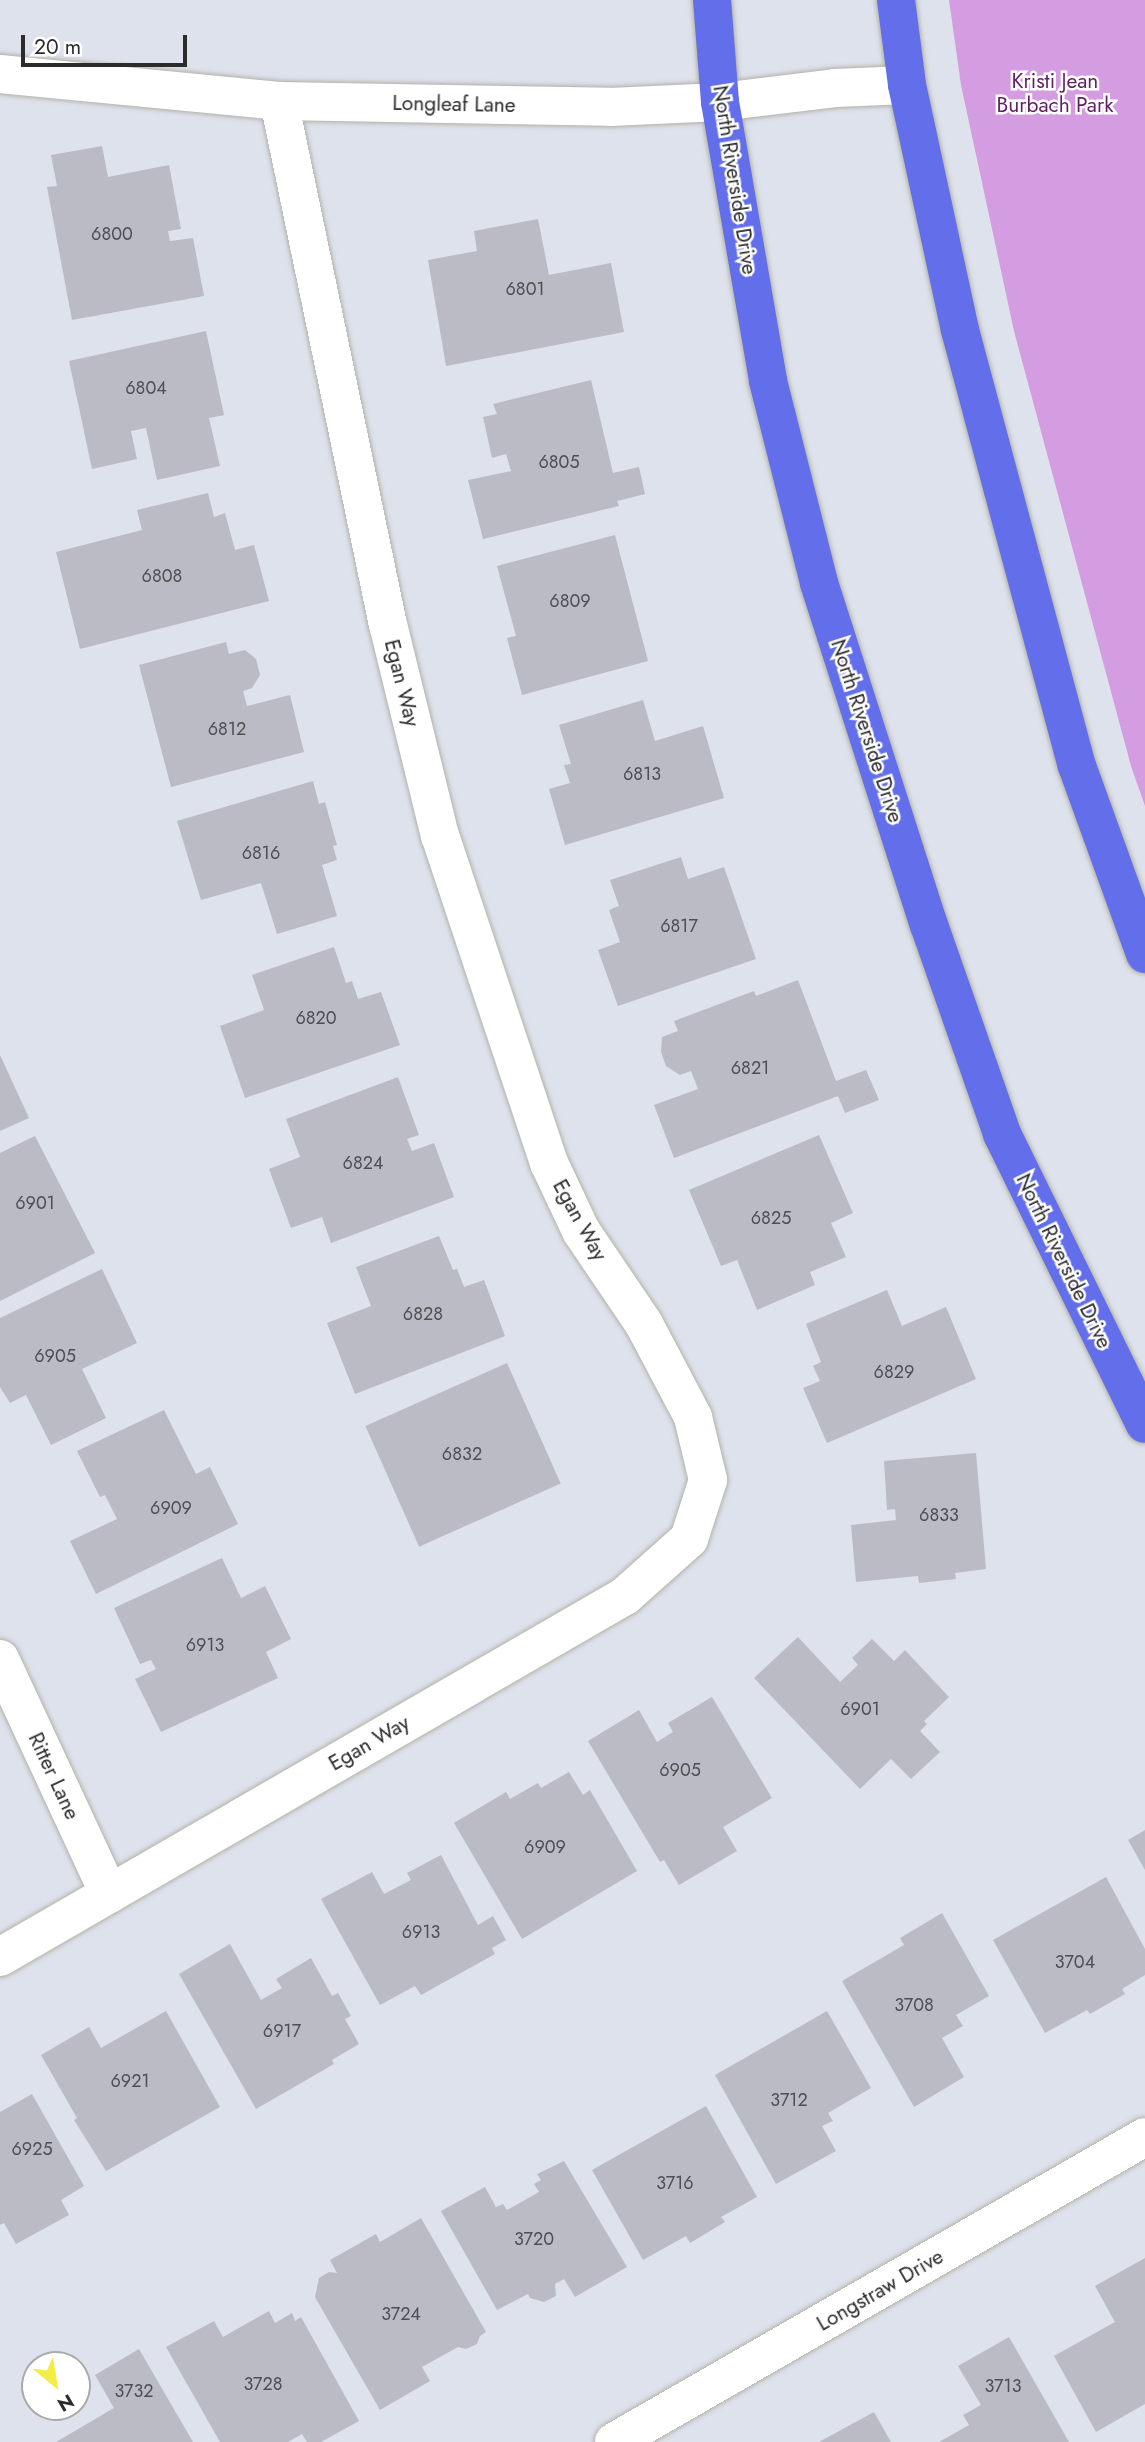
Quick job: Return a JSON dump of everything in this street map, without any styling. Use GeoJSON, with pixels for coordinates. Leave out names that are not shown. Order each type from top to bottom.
{"type":"FeatureCollection","features":[{"type":"Feature","properties":{"kind":"main road","name":"North Riverside Drive"},"geometry":{"type":"LineString","coordinates":[[712,0],[720,102],[768,381],[828,609],[929,925],[1002,1134],[1145,1424]]}},
{"type":"Feature","properties":{"kind":"main road"},"geometry":{"type":"LineString","coordinates":[[896,0],[907,85],[960,330],[1077,766],[1145,954]]}},
{"type":"Feature","properties":{"kind":"street","name":"Longleaf Lane"},"geometry":{"type":"LineString","coordinates":[[0,74],[279,101],[610,107],[720,102],[835,88],[907,85]]}},
{"type":"Feature","properties":{"kind":"street","name":"Egan Way"},"geometry":{"type":"LineString","coordinates":[[0,1956],[625,1596],[689,1539],[708,1480],[693,1417],[644,1324],[581,1231],[549,1163],[440,836],[388,625],[279,101]]}},
{"type":"Feature","properties":{"kind":"street","name":"Ritter Lane"},"geometry":{"type":"LineString","coordinates":[[0,1659],[109,1894]]}},
{"type":"Feature","properties":{"kind":"street","name":"Longstraw Drive"},"geometry":{"type":"LineString","coordinates":[[614,2442],[1145,2137]]}},
{"type":"Feature","properties":{"kind":"green space","name":"Kristi Jean Burbach Park"},"geometry":{"type":"Polygon","coordinates":[[[949,0],[1145,0],[1145,806],[1131,766],[1014,331],[961,85],[949,0]]]}},
{"type":"Feature","properties":{"kind":"building"},"geometry":{"type":"Polygon","coordinates":[[[102,146],[108,177],[169,165],[181,229],[168,231],[170,241],[193,238],[204,296],[72,320],[47,187],[57,186],[51,155],[102,146]]]}},
{"type":"Feature","properties":{"kind":"building"},"geometry":{"type":"Polygon","coordinates":[[[538,219],[549,275],[611,263],[624,332],[446,366],[428,260],[477,251],[474,231],[538,219]]]}},
{"type":"Feature","properties":{"kind":"building"},"geometry":{"type":"Polygon","coordinates":[[[206,331],[224,415],[209,418],[220,466],[157,480],[146,428],[131,431],[137,459],[92,469],[69,361],[206,331]]]}},
{"type":"Feature","properties":{"kind":"building"},"geometry":{"type":"Polygon","coordinates":[[[591,380],[613,473],[639,467],[645,494],[617,501],[619,506],[483,539],[468,480],[511,471],[506,454],[492,458],[483,417],[497,414],[493,404],[591,380]]]}},
{"type":"Feature","properties":{"kind":"building"},"geometry":{"type":"Polygon","coordinates":[[[208,493],[214,517],[225,513],[235,550],[254,545],[269,601],[80,649],[56,552],[142,530],[137,510],[208,493]]]}},
{"type":"Feature","properties":{"kind":"building"},"geometry":{"type":"Polygon","coordinates":[[[615,535],[648,661],[522,695],[507,638],[516,636],[497,566],[615,535]]]}},
{"type":"Feature","properties":{"kind":"building"},"geometry":{"type":"Polygon","coordinates":[[[226,642],[229,654],[245,650],[256,659],[260,675],[252,688],[243,691],[247,706],[290,695],[304,752],[171,787],[139,665],[226,642]]]}},
{"type":"Feature","properties":{"kind":"building"},"geometry":{"type":"Polygon","coordinates":[[[643,700],[655,741],[703,726],[724,798],[565,845],[549,789],[570,783],[564,765],[571,764],[559,725],[643,700]]]}},
{"type":"Feature","properties":{"kind":"building"},"geometry":{"type":"Polygon","coordinates":[[[313,781],[319,804],[325,802],[337,845],[333,846],[337,860],[322,865],[337,916],[277,934],[261,883],[201,900],[177,821],[313,781]]]}},
{"type":"Feature","properties":{"kind":"building"},"geometry":{"type":"Polygon","coordinates":[[[681,857],[688,879],[724,867],[756,959],[618,1006],[598,950],[620,942],[609,910],[619,906],[610,880],[681,857]]]}},
{"type":"Feature","properties":{"kind":"building"},"geometry":{"type":"Polygon","coordinates":[[[334,947],[346,983],[352,981],[358,999],[381,992],[400,1045],[245,1098],[220,1026],[264,1010],[252,975],[334,947]]]}},
{"type":"Feature","properties":{"kind":"building"},"geometry":{"type":"Polygon","coordinates":[[[798,980],[836,1081],[866,1070],[879,1100],[845,1113],[838,1096],[674,1158],[654,1105],[698,1089],[691,1071],[680,1075],[666,1066],[661,1052],[662,1037],[678,1031],[674,1021],[754,991],[756,996],[798,980]]]}},
{"type":"Feature","properties":{"kind":"building"},"geometry":{"type":"Polygon","coordinates":[[[0,1055],[29,1118],[0,1131],[0,1055]]]}},
{"type":"Feature","properties":{"kind":"building"},"geometry":{"type":"Polygon","coordinates":[[[398,1077],[419,1135],[407,1139],[412,1151],[434,1143],[454,1197],[331,1243],[322,1217],[291,1228],[269,1169],[300,1157],[286,1119],[398,1077]]]}},
{"type":"Feature","properties":{"kind":"building"},"geometry":{"type":"Polygon","coordinates":[[[819,1135],[853,1213],[831,1223],[846,1257],[810,1272],[815,1285],[757,1310],[737,1260],[721,1266],[689,1190],[819,1135]]]}},
{"type":"Feature","properties":{"kind":"building"},"geometry":{"type":"Polygon","coordinates":[[[35,1136],[95,1253],[0,1301],[0,1153],[35,1136]]]}},
{"type":"Feature","properties":{"kind":"building"},"geometry":{"type":"Polygon","coordinates":[[[439,1236],[453,1270],[457,1269],[464,1287],[484,1280],[505,1336],[355,1394],[327,1323],[371,1306],[356,1267],[439,1236]]]}},
{"type":"Feature","properties":{"kind":"building"},"geometry":{"type":"Polygon","coordinates":[[[102,1269],[137,1343],[82,1369],[106,1418],[51,1445],[26,1395],[10,1403],[0,1387],[0,1318],[102,1269]]]}},
{"type":"Feature","properties":{"kind":"building"},"geometry":{"type":"Polygon","coordinates":[[[887,1290],[902,1326],[946,1307],[976,1379],[827,1443],[803,1388],[820,1381],[813,1366],[821,1362],[806,1324],[887,1290]]]}},
{"type":"Feature","properties":{"kind":"building"},"geometry":{"type":"Polygon","coordinates":[[[507,1363],[561,1484],[419,1547],[365,1426],[507,1363]]]}},
{"type":"Feature","properties":{"kind":"building"},"geometry":{"type":"Polygon","coordinates":[[[164,1410],[196,1474],[210,1467],[238,1524],[96,1594],[70,1541],[117,1519],[105,1495],[100,1497],[77,1451],[164,1410]]]}},
{"type":"Feature","properties":{"kind":"building"},"geometry":{"type":"Polygon","coordinates":[[[976,1453],[986,1569],[955,1573],[956,1579],[919,1583],[918,1576],[856,1582],[851,1525],[896,1520],[895,1509],[887,1510],[884,1461],[976,1453]]]}},
{"type":"Feature","properties":{"kind":"building"},"geometry":{"type":"Polygon","coordinates":[[[222,1558],[241,1598],[265,1586],[291,1639],[266,1652],[278,1678],[161,1732],[135,1679],[156,1669],[151,1660],[140,1664],[114,1608],[222,1558]]]}},
{"type":"Feature","properties":{"kind":"building"},"geometry":{"type":"Polygon","coordinates":[[[798,1637],[840,1682],[858,1665],[852,1658],[872,1639],[894,1661],[905,1650],[949,1697],[924,1721],[927,1724],[920,1731],[940,1752],[911,1779],[891,1759],[860,1789],[754,1678],[798,1637]]]}},
{"type":"Feature","properties":{"kind":"building"},"geometry":{"type":"Polygon","coordinates":[[[712,1697],[772,1798],[723,1827],[737,1851],[679,1885],[664,1860],[660,1862],[588,1741],[639,1710],[657,1742],[673,1732],[668,1723],[712,1697]]]}},
{"type":"Feature","properties":{"kind":"building"},"geometry":{"type":"Polygon","coordinates":[[[569,1772],[583,1795],[590,1790],[637,1871],[522,1939],[454,1823],[506,1792],[510,1799],[538,1783],[541,1788],[569,1772]]]}},
{"type":"Feature","properties":{"kind":"building"},"geometry":{"type":"Polygon","coordinates":[[[1145,1830],[1145,1870],[1128,1840],[1145,1830]]]}},
{"type":"Feature","properties":{"kind":"building"},"geometry":{"type":"Polygon","coordinates":[[[441,1855],[478,1925],[493,1916],[506,1940],[492,1948],[495,1954],[421,1995],[415,1986],[380,2005],[321,1899],[372,1872],[384,1894],[411,1880],[407,1873],[441,1855]]]}},
{"type":"Feature","properties":{"kind":"building"},"geometry":{"type":"Polygon","coordinates":[[[1106,1877],[1145,1949],[1145,1975],[1122,1989],[1125,1994],[1090,2014],[1087,2010],[1045,2033],[993,1940],[1106,1877]]]}},
{"type":"Feature","properties":{"kind":"building"},"geometry":{"type":"Polygon","coordinates":[[[942,1913],[989,1996],[956,2015],[963,2026],[942,2038],[964,2077],[914,2107],[842,1981],[904,1945],[900,1938],[942,1913]]]}},
{"type":"Feature","properties":{"kind":"building"},"geometry":{"type":"Polygon","coordinates":[[[230,1944],[261,2000],[282,1988],[276,1979],[311,1958],[332,1996],[338,1993],[351,2016],[345,2019],[359,2044],[332,2060],[334,2064],[256,2109],[179,1974],[230,1944]]]}},
{"type":"Feature","properties":{"kind":"building"},"geometry":{"type":"Polygon","coordinates":[[[166,2011],[220,2107],[106,2171],[74,2120],[77,2118],[41,2055],[89,2027],[101,2048],[166,2011]]]}},
{"type":"Feature","properties":{"kind":"building"},"geometry":{"type":"Polygon","coordinates":[[[827,2011],[871,2088],[828,2113],[833,2121],[822,2126],[836,2151],[776,2184],[715,2075],[827,2011]]]}},
{"type":"Feature","properties":{"kind":"building"},"geometry":{"type":"Polygon","coordinates":[[[32,2094],[84,2186],[61,2200],[69,2215],[16,2244],[4,2223],[0,2225],[0,2112],[32,2094]]]}},
{"type":"Feature","properties":{"kind":"building"},"geometry":{"type":"Polygon","coordinates":[[[706,2106],[757,2197],[721,2217],[725,2222],[690,2243],[686,2236],[643,2260],[592,2170],[706,2106]]]}},
{"type":"Feature","properties":{"kind":"building"},"geometry":{"type":"Polygon","coordinates":[[[564,2161],[627,2267],[575,2297],[564,2279],[555,2284],[556,2296],[544,2302],[530,2298],[528,2294],[497,2310],[441,2211],[485,2187],[496,2207],[503,2204],[507,2210],[539,2192],[534,2184],[541,2180],[537,2174],[564,2161]]]}},
{"type":"Feature","properties":{"kind":"building"},"geometry":{"type":"Polygon","coordinates":[[[421,2218],[486,2332],[480,2336],[477,2344],[466,2349],[458,2347],[422,2367],[430,2381],[380,2410],[315,2297],[319,2278],[329,2272],[337,2273],[330,2260],[376,2234],[380,2242],[421,2218]]]}},
{"type":"Feature","properties":{"kind":"building"},"geometry":{"type":"Polygon","coordinates":[[[1145,2258],[1145,2404],[1096,2432],[1054,2356],[1115,2322],[1095,2286],[1145,2258]]]}},
{"type":"Feature","properties":{"kind":"building"},"geometry":{"type":"Polygon","coordinates":[[[269,2311],[275,2323],[292,2313],[295,2321],[301,2317],[359,2421],[321,2442],[307,2442],[302,2434],[288,2442],[220,2442],[166,2347],[214,2321],[223,2337],[269,2311]]]}},
{"type":"Feature","properties":{"kind":"building"},"geometry":{"type":"Polygon","coordinates":[[[1009,2337],[1069,2442],[939,2442],[969,2425],[963,2415],[981,2405],[958,2366],[1009,2337]]]}},
{"type":"Feature","properties":{"kind":"building"},"geometry":{"type":"Polygon","coordinates":[[[139,2349],[193,2442],[56,2442],[114,2408],[95,2375],[139,2349]]]}},
{"type":"Feature","properties":{"kind":"building"},"geometry":{"type":"Polygon","coordinates":[[[874,2412],[891,2442],[819,2442],[874,2412]]]}}]}
